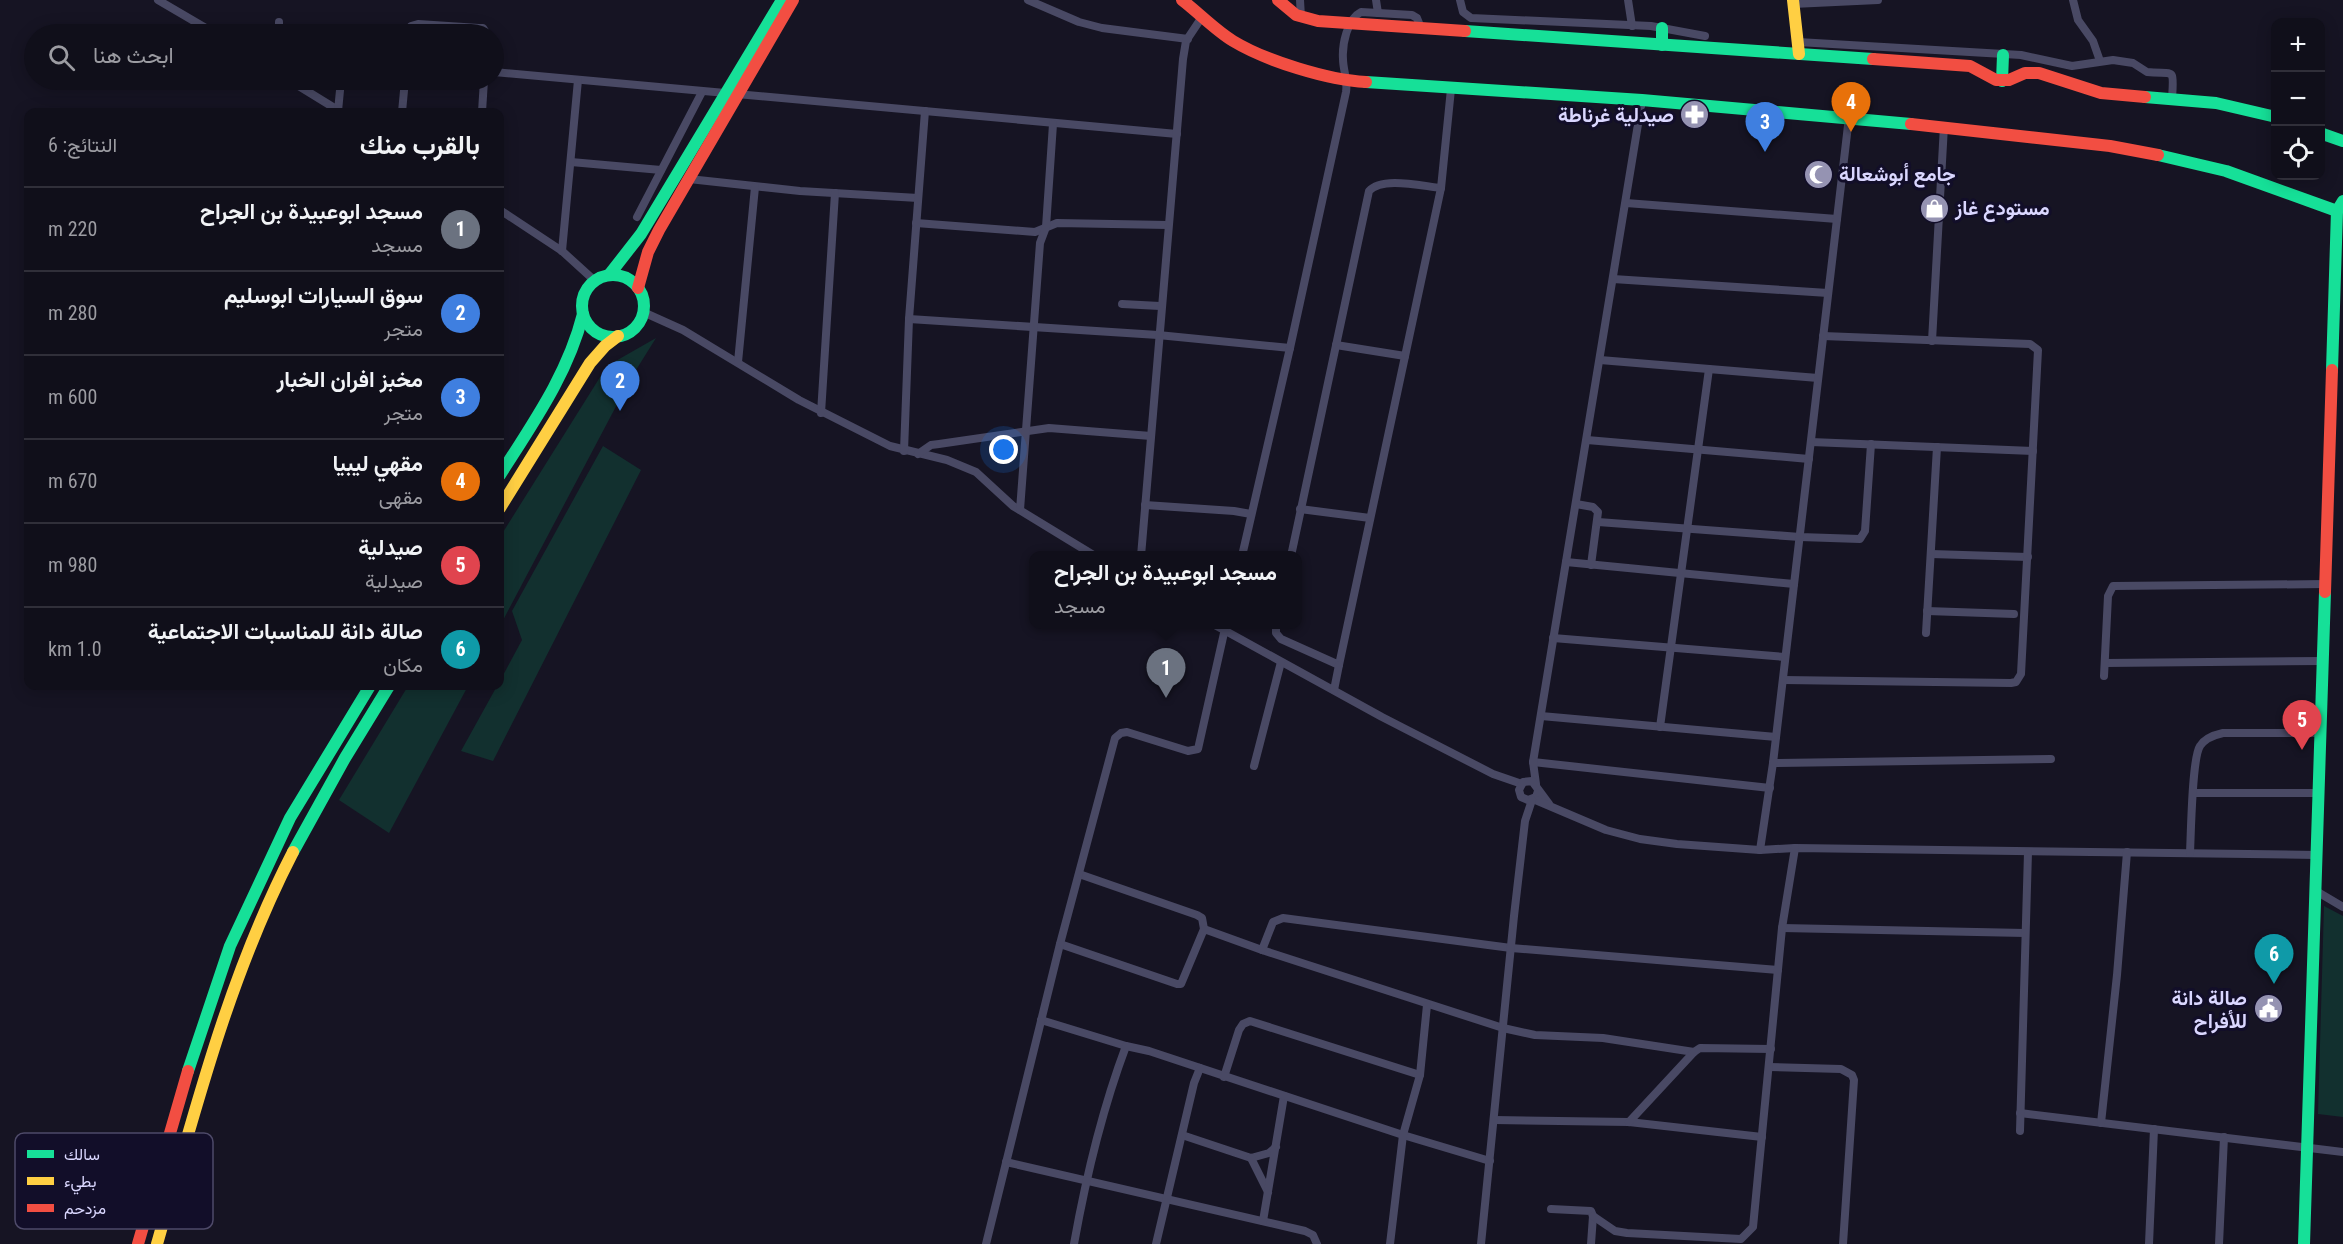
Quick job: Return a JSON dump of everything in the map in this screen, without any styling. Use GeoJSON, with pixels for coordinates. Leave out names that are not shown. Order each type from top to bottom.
{"type":"FeatureCollection","features":[{"type":"Feature","properties":{"kind":"street"},"geometry":{"type":"LineString","coordinates":[[158,0],[199,24]]}},
{"type":"Feature","properties":{"kind":"street"},"geometry":{"type":"LineString","coordinates":[[638,288],[652,243],[689,179],[782,0]]}},
{"type":"Feature","properties":{"kind":"street"},"geometry":{"type":"LineString","coordinates":[[504,468],[569,362],[580,332],[583,314],[582,299],[589,286],[609,275],[641,234],[793,0]]}},
{"type":"Feature","properties":{"kind":"street"},"geometry":{"type":"LineString","coordinates":[[1028,0],[1102,28],[1188,39]]}},
{"type":"Feature","properties":{"kind":"street"},"geometry":{"type":"LineString","coordinates":[[1182,0],[1229,39],[1275,61],[1347,81],[1642,100],[1849,117],[2110,146],[2226,171],[2341,209],[2338,347],[2323,661],[2304,1244]]}},
{"type":"Feature","properties":{"kind":"street"},"geometry":{"type":"LineString","coordinates":[[1194,0],[1241,44]]}},
{"type":"Feature","properties":{"kind":"street"},"geometry":{"type":"LineString","coordinates":[[1278,0],[1301,17],[1350,24],[1662,45],[2003,55],[2031,57],[2072,66],[2100,61],[2133,63],[2150,73],[2169,72],[2173,77],[2172,99]]}},
{"type":"Feature","properties":{"kind":"street"},"geometry":{"type":"LineString","coordinates":[[1300,0],[1301,17]]}},
{"type":"Feature","properties":{"kind":"street"},"geometry":{"type":"LineString","coordinates":[[1376,0],[1378,13]]}},
{"type":"Feature","properties":{"kind":"street"},"geometry":{"type":"LineString","coordinates":[[1460,0],[1463,12],[1471,18],[1662,28],[1705,36]]}},
{"type":"Feature","properties":{"kind":"street"},"geometry":{"type":"LineString","coordinates":[[1628,0],[1632,26]]}},
{"type":"Feature","properties":{"kind":"street"},"geometry":{"type":"LineString","coordinates":[[1798,48],[1793,2],[1878,0]]}},
{"type":"Feature","properties":{"kind":"street"},"geometry":{"type":"LineString","coordinates":[[2073,0],[2078,20],[2096,47],[2100,61]]}},
{"type":"Feature","properties":{"kind":"street"},"geometry":{"type":"LineString","coordinates":[[1243,551],[1290,348],[1347,81],[1343,50],[1350,24],[1358,13],[1378,13],[1412,15],[1417,18],[1421,28]]}},
{"type":"Feature","properties":{"kind":"street"},"geometry":{"type":"LineString","coordinates":[[1141,551],[1160,306],[1183,59],[1188,39],[1202,17]]}},
{"type":"Feature","properties":{"kind":"street"},"geometry":{"type":"LineString","coordinates":[[1662,28],[1662,45]]}},
{"type":"Feature","properties":{"kind":"street"},"geometry":{"type":"LineString","coordinates":[[1798,48],[1970,66],[1991,79],[2001,81],[2013,79],[2025,73],[2039,73],[2101,93],[2216,103],[2271,116]]}},
{"type":"Feature","properties":{"kind":"street"},"geometry":{"type":"LineString","coordinates":[[2001,81],[2003,55]]}},
{"type":"Feature","properties":{"kind":"street"},"geometry":{"type":"LineString","coordinates":[[504,73],[1177,134]]}},
{"type":"Feature","properties":{"kind":"street"},"geometry":{"type":"LineString","coordinates":[[562,251],[578,80]]}},
{"type":"Feature","properties":{"kind":"street"},"geometry":{"type":"LineString","coordinates":[[1334,690],[1441,188],[1451,89]]}},
{"type":"Feature","properties":{"kind":"street"},"geometry":{"type":"LineString","coordinates":[[305,90],[334,108]]}},
{"type":"Feature","properties":{"kind":"street"},"geometry":{"type":"LineString","coordinates":[[340,108],[341,90]]}},
{"type":"Feature","properties":{"kind":"street"},"geometry":{"type":"LineString","coordinates":[[402,108],[404,90]]}},
{"type":"Feature","properties":{"kind":"street"},"geometry":{"type":"LineString","coordinates":[[482,108],[483,90]]}},
{"type":"Feature","properties":{"kind":"street"},"geometry":{"type":"LineString","coordinates":[[637,217],[702,92]]}},
{"type":"Feature","properties":{"kind":"street"},"geometry":{"type":"LineString","coordinates":[[1481,1244],[1525,821],[1535,794],[1533,762],[1642,100]]}},
{"type":"Feature","properties":{"kind":"street"},"geometry":{"type":"LineString","coordinates":[[904,451],[909,319],[926,111]]}},
{"type":"Feature","properties":{"kind":"street"},"geometry":{"type":"LineString","coordinates":[[1760,850],[1770,788],[1849,117]]}},
{"type":"Feature","properties":{"kind":"street"},"geometry":{"type":"LineString","coordinates":[[1020,510],[1041,243],[1046,227],[1053,124]]}},
{"type":"Feature","properties":{"kind":"street"},"geometry":{"type":"LineString","coordinates":[[1932,341],[1944,126]]}},
{"type":"Feature","properties":{"kind":"street"},"geometry":{"type":"LineString","coordinates":[[2325,135],[2343,141]]}},
{"type":"Feature","properties":{"kind":"street"},"geometry":{"type":"LineString","coordinates":[[571,162],[661,170]]}},
{"type":"Feature","properties":{"kind":"street"},"geometry":{"type":"LineString","coordinates":[[689,179],[755,187],[918,198]]}},
{"type":"Feature","properties":{"kind":"street"},"geometry":{"type":"LineString","coordinates":[[1292,551],[1369,191],[1373,186],[1386,182],[1441,188]]}},
{"type":"Feature","properties":{"kind":"street"},"geometry":{"type":"LineString","coordinates":[[738,362],[755,187]]}},
{"type":"Feature","properties":{"kind":"street"},"geometry":{"type":"LineString","coordinates":[[821,413],[835,193]]}},
{"type":"Feature","properties":{"kind":"street"},"geometry":{"type":"LineString","coordinates":[[1626,203],[1837,219]]}},
{"type":"Feature","properties":{"kind":"street"},"geometry":{"type":"LineString","coordinates":[[504,213],[562,251],[595,281]]}},
{"type":"Feature","properties":{"kind":"street"},"geometry":{"type":"LineString","coordinates":[[916,223],[1035,232],[1057,223],[1168,225]]}},
{"type":"Feature","properties":{"kind":"street"},"geometry":{"type":"LineString","coordinates":[[504,502],[590,363],[604,346],[634,328],[643,312],[643,300],[638,288],[622,277],[609,275]]}},
{"type":"Feature","properties":{"kind":"street"},"geometry":{"type":"LineString","coordinates":[[1613,279],[1828,293]]}},
{"type":"Feature","properties":{"kind":"street"},"geometry":{"type":"LineString","coordinates":[[1122,304],[1160,306]]}},
{"type":"Feature","properties":{"kind":"street"},"geometry":{"type":"LineString","coordinates":[[643,312],[683,330],[821,413],[904,451],[947,460],[976,472],[1020,510],[1088,551]]}},
{"type":"Feature","properties":{"kind":"street"},"geometry":{"type":"LineString","coordinates":[[583,314],[592,329],[600,334],[618,336]]}},
{"type":"Feature","properties":{"kind":"street"},"geometry":{"type":"LineString","coordinates":[[909,319],[1158,335],[1290,348]]}},
{"type":"Feature","properties":{"kind":"street"},"geometry":{"type":"LineString","coordinates":[[1783,680],[2016,682],[2021,674],[2038,355],[2035,346],[1823,336]]}},
{"type":"Feature","properties":{"kind":"street"},"geometry":{"type":"LineString","coordinates":[[1336,345],[1405,356]]}},
{"type":"Feature","properties":{"kind":"street"},"geometry":{"type":"LineString","coordinates":[[1600,360],[1818,378]]}},
{"type":"Feature","properties":{"kind":"street"},"geometry":{"type":"LineString","coordinates":[[1660,727],[1709,369]]}},
{"type":"Feature","properties":{"kind":"street"},"geometry":{"type":"LineString","coordinates":[[918,454],[931,445],[1027,429],[1061,428],[1151,436]]}},
{"type":"Feature","properties":{"kind":"street"},"geometry":{"type":"LineString","coordinates":[[1587,440],[1809,459]]}},
{"type":"Feature","properties":{"kind":"street"},"geometry":{"type":"LineString","coordinates":[[1811,442],[2033,451]]}},
{"type":"Feature","properties":{"kind":"street"},"geometry":{"type":"LineString","coordinates":[[1598,522],[1855,540],[1864,536],[1872,444]]}},
{"type":"Feature","properties":{"kind":"street"},"geometry":{"type":"LineString","coordinates":[[1926,633],[1937,447]]}},
{"type":"Feature","properties":{"kind":"street"},"geometry":{"type":"LineString","coordinates":[[1576,504],[1595,508],[1598,512],[1591,565]]}},
{"type":"Feature","properties":{"kind":"street"},"geometry":{"type":"LineString","coordinates":[[1145,506],[1251,514]]}},
{"type":"Feature","properties":{"kind":"street"},"geometry":{"type":"LineString","coordinates":[[1300,509],[1370,518]]}},
{"type":"Feature","properties":{"kind":"street"},"geometry":{"type":"LineString","coordinates":[[1931,554],[2028,557]]}},
{"type":"Feature","properties":{"kind":"street"},"geometry":{"type":"LineString","coordinates":[[1566,562],[1794,584]]}},
{"type":"Feature","properties":{"kind":"street"},"geometry":{"type":"LineString","coordinates":[[2104,676],[2109,596],[2113,586],[2326,584]]}},
{"type":"Feature","properties":{"kind":"street"},"geometry":{"type":"LineString","coordinates":[[1927,611],[2014,614]]}},
{"type":"Feature","properties":{"kind":"street"},"geometry":{"type":"LineString","coordinates":[[986,1244],[1060,944],[1116,736],[1127,732],[1191,752],[1200,747],[1225,629]]}},
{"type":"Feature","properties":{"kind":"street"},"geometry":{"type":"LineString","coordinates":[[1227,629],[1281,662],[1493,774],[1520,795],[1535,794]]}},
{"type":"Feature","properties":{"kind":"street"},"geometry":{"type":"LineString","coordinates":[[1276,629],[1281,639],[1339,665]]}},
{"type":"Feature","properties":{"kind":"street"},"geometry":{"type":"LineString","coordinates":[[1554,638],[1785,657]]}},
{"type":"Feature","properties":{"kind":"street"},"geometry":{"type":"LineString","coordinates":[[2105,663],[2323,661]]}},
{"type":"Feature","properties":{"kind":"street"},"geometry":{"type":"LineString","coordinates":[[1254,766],[1281,662]]}},
{"type":"Feature","properties":{"kind":"street"},"geometry":{"type":"LineString","coordinates":[[169,1133],[216,983],[230,946],[291,818],[368,690]]}},
{"type":"Feature","properties":{"kind":"street"},"geometry":{"type":"LineString","coordinates":[[190,1133],[226,1009],[269,904],[320,798],[387,690]]}},
{"type":"Feature","properties":{"kind":"street"},"geometry":{"type":"LineString","coordinates":[[1541,716],[1776,737]]}},
{"type":"Feature","properties":{"kind":"street"},"geometry":{"type":"LineString","coordinates":[[2190,853],[2196,755],[2199,747],[2212,735],[2321,733]]}},
{"type":"Feature","properties":{"kind":"street"},"geometry":{"type":"LineString","coordinates":[[1773,763],[2051,759]]}},
{"type":"Feature","properties":{"kind":"street"},"geometry":{"type":"LineString","coordinates":[[1525,821],[1520,795],[1522,783],[1533,762]]}},
{"type":"Feature","properties":{"kind":"street"},"geometry":{"type":"LineString","coordinates":[[1533,762],[1770,788]]}},
{"type":"Feature","properties":{"kind":"street"},"geometry":{"type":"LineString","coordinates":[[1493,774],[1522,783],[1527,781],[1535,794],[1551,807],[1606,830],[1640,839],[1677,844],[1760,850],[1796,848],[2317,855]]}},
{"type":"Feature","properties":{"kind":"street"},"geometry":{"type":"LineString","coordinates":[[2193,793],[2319,792]]}},
{"type":"Feature","properties":{"kind":"street"},"geometry":{"type":"LineString","coordinates":[[1551,1209],[1591,1211],[1593,1216],[1615,1231],[1741,1239],[1753,1227],[1782,928],[1796,848]]}},
{"type":"Feature","properties":{"kind":"street"},"geometry":{"type":"LineString","coordinates":[[2020,1131],[2028,852]]}},
{"type":"Feature","properties":{"kind":"street"},"geometry":{"type":"LineString","coordinates":[[2101,1123],[2127,852]]}},
{"type":"Feature","properties":{"kind":"street"},"geometry":{"type":"LineString","coordinates":[[1060,944],[1181,984],[1204,929],[1203,918],[1197,915],[1079,874]]}},
{"type":"Feature","properties":{"kind":"street"},"geometry":{"type":"LineString","coordinates":[[2316,891],[2343,907]]}},
{"type":"Feature","properties":{"kind":"street"},"geometry":{"type":"LineString","coordinates":[[1262,950],[1273,922],[1283,918],[1511,948],[1778,970]]}},
{"type":"Feature","properties":{"kind":"street"},"geometry":{"type":"LineString","coordinates":[[1782,928],[2025,933]]}},
{"type":"Feature","properties":{"kind":"street"},"geometry":{"type":"LineString","coordinates":[[1204,929],[1426,1005],[1503,1028],[1535,1035],[1613,1039],[1694,1052]]}},
{"type":"Feature","properties":{"kind":"street"},"geometry":{"type":"LineString","coordinates":[[1390,1244],[1402,1135],[1420,1076],[1426,1005]]}},
{"type":"Feature","properties":{"kind":"street"},"geometry":{"type":"LineString","coordinates":[[1041,1020],[1200,1068],[1402,1135],[1490,1161]]}},
{"type":"Feature","properties":{"kind":"street"},"geometry":{"type":"LineString","coordinates":[[1224,1077],[1239,1030],[1243,1024],[1250,1021],[1420,1076]]}},
{"type":"Feature","properties":{"kind":"street"},"geometry":{"type":"LineString","coordinates":[[1074,1244],[1085,1181],[1115,1072],[1126,1046]]}},
{"type":"Feature","properties":{"kind":"street"},"geometry":{"type":"LineString","coordinates":[[1629,1122],[1694,1052],[1707,1047],[1771,1049]]}},
{"type":"Feature","properties":{"kind":"street"},"geometry":{"type":"LineString","coordinates":[[1769,1067],[1841,1069],[1852,1075],[1854,1080],[1843,1244]]}},
{"type":"Feature","properties":{"kind":"street"},"geometry":{"type":"LineString","coordinates":[[1156,1244],[1194,1083],[1200,1068]]}},
{"type":"Feature","properties":{"kind":"street"},"geometry":{"type":"LineString","coordinates":[[1263,1221],[1284,1096]]}},
{"type":"Feature","properties":{"kind":"street"},"geometry":{"type":"LineString","coordinates":[[2020,1113],[2343,1152]]}},
{"type":"Feature","properties":{"kind":"street"},"geometry":{"type":"LineString","coordinates":[[1494,1120],[1629,1122],[1762,1137]]}},
{"type":"Feature","properties":{"kind":"street"},"geometry":{"type":"LineString","coordinates":[[2149,1244],[2154,1129]]}},
{"type":"Feature","properties":{"kind":"street"},"geometry":{"type":"LineString","coordinates":[[1182,1135],[1251,1158],[1269,1153],[1276,1147]]}},
{"type":"Feature","properties":{"kind":"street"},"geometry":{"type":"LineString","coordinates":[[2219,1244],[2224,1137]]}},
{"type":"Feature","properties":{"kind":"street"},"geometry":{"type":"LineString","coordinates":[[1251,1158],[1268,1191]]}},
{"type":"Feature","properties":{"kind":"street"},"geometry":{"type":"LineString","coordinates":[[1006,1162],[1305,1231],[1313,1235],[1317,1244]]}},
{"type":"Feature","properties":{"kind":"street"},"geometry":{"type":"LineString","coordinates":[[1590,1244],[1593,1216]]}},
{"type":"Feature","properties":{"kind":"street"},"geometry":{"type":"LineString","coordinates":[[138,1244],[142,1229]]}},
{"type":"Feature","properties":{"kind":"street"},"geometry":{"type":"LineString","coordinates":[[157,1244],[161,1229]]}},
{"type":"Feature","properties":{"kind":"green space"},"geometry":{"type":"Polygon","coordinates":[[[656,338],[631,378],[504,618],[504,531],[607,366],[656,338]]]}},
{"type":"Feature","properties":{"kind":"green space"},"geometry":{"type":"Polygon","coordinates":[[[603,446],[641,470],[493,761],[461,751],[495,690],[504,690],[504,674],[522,640],[512,611],[603,446]]]}},
{"type":"Feature","properties":{"kind":"green space"},"geometry":{"type":"Polygon","coordinates":[[[406,690],[466,690],[389,833],[339,800],[406,690]]]}},
{"type":"Feature","properties":{"kind":"green space"},"geometry":{"type":"Polygon","coordinates":[[[2324,906],[2343,916],[2343,1117],[2318,1114],[2324,906]]]}},
{"type":"Feature","properties":{"kind":"traffic: fast"},"geometry":{"type":"LineString","coordinates":[[609,275],[641,234],[782,0]]}},
{"type":"Feature","properties":{"kind":"traffic: fast"},"geometry":{"type":"LineString","coordinates":[[1662,28],[1662,45]]}},
{"type":"Feature","properties":{"kind":"traffic: fast"},"geometry":{"type":"LineString","coordinates":[[1465,31],[1873,59]]}},
{"type":"Feature","properties":{"kind":"traffic: fast"},"geometry":{"type":"LineString","coordinates":[[2002,81],[2003,55]]}},
{"type":"Feature","properties":{"kind":"traffic: fast"},"geometry":{"type":"LineString","coordinates":[[1366,82],[1642,100],[1911,124]]}},
{"type":"Feature","properties":{"kind":"traffic: fast"},"geometry":{"type":"LineString","coordinates":[[2145,97],[2216,103],[2271,116]]}},
{"type":"Feature","properties":{"kind":"traffic: fast"},"geometry":{"type":"LineString","coordinates":[[2325,135],[2343,141]]}},
{"type":"Feature","properties":{"kind":"traffic: fast"},"geometry":{"type":"LineString","coordinates":[[2158,155],[2226,171],[2337,211]]}},
{"type":"Feature","properties":{"kind":"traffic: fast"},"geometry":{"type":"LineString","coordinates":[[2332,370],[2337,211],[2343,201]]}},
{"type":"Feature","properties":{"kind":"traffic: fast"},"geometry":{"type":"LineString","coordinates":[[613,275],[635,284],[644,306],[635,328],[613,337],[591,328],[582,306],[591,284],[613,275]]}},
{"type":"Feature","properties":{"kind":"traffic: fast"},"geometry":{"type":"LineString","coordinates":[[504,469],[559,378],[583,314]]}},
{"type":"Feature","properties":{"kind":"traffic: fast"},"geometry":{"type":"LineString","coordinates":[[2304,1244],[2325,592]]}},
{"type":"Feature","properties":{"kind":"traffic: fast"},"geometry":{"type":"LineString","coordinates":[[188,1071],[230,946],[290,818],[368,690]]}},
{"type":"Feature","properties":{"kind":"traffic: fast"},"geometry":{"type":"LineString","coordinates":[[293,852],[345,758],[387,690]]}},
{"type":"Feature","properties":{"kind":"traffic: slow"},"geometry":{"type":"LineString","coordinates":[[1793,0],[1799,54]]}},
{"type":"Feature","properties":{"kind":"traffic: slow"},"geometry":{"type":"LineString","coordinates":[[504,502],[590,363],[605,346],[618,336]]}},
{"type":"Feature","properties":{"kind":"traffic: slow"},"geometry":{"type":"LineString","coordinates":[[189,1133],[232,995],[270,899],[293,852]]}},
{"type":"Feature","properties":{"kind":"traffic: slow"},"geometry":{"type":"LineString","coordinates":[[157,1244],[161,1229]]}},
{"type":"Feature","properties":{"kind":"traffic: jam"},"geometry":{"type":"LineString","coordinates":[[638,288],[648,252],[659,230],[793,0]]}},
{"type":"Feature","properties":{"kind":"traffic: jam"},"geometry":{"type":"LineString","coordinates":[[1182,0],[1226,37],[1262,56],[1334,78],[1366,82]]}},
{"type":"Feature","properties":{"kind":"traffic: jam"},"geometry":{"type":"LineString","coordinates":[[1278,0],[1296,15],[1318,21],[1465,31]]}},
{"type":"Feature","properties":{"kind":"traffic: jam"},"geometry":{"type":"LineString","coordinates":[[1873,59],[1970,66],[1996,80],[2009,80],[2025,73],[2039,73],[2101,93],[2145,97]]}},
{"type":"Feature","properties":{"kind":"traffic: jam"},"geometry":{"type":"LineString","coordinates":[[1911,124],[2110,146],[2158,155]]}},
{"type":"Feature","properties":{"kind":"traffic: jam"},"geometry":{"type":"LineString","coordinates":[[2325,592],[2332,370]]}},
{"type":"Feature","properties":{"kind":"traffic: jam"},"geometry":{"type":"LineString","coordinates":[[170,1133],[188,1071]]}},
{"type":"Feature","properties":{"kind":"traffic: jam"},"geometry":{"type":"LineString","coordinates":[[138,1244],[142,1229]]}},
{"type":"Feature","properties":{"kind":"place","name":"صيدلية غرناطة"},"geometry":{"type":"Point","coordinates":[1695,115]}},
{"type":"Feature","properties":{"kind":"place","name":"مقهي ليبيا"},"geometry":{"type":"Point","coordinates":[1851,132]}},
{"type":"Feature","properties":{"kind":"place","name":"مخبز افران الخبار"},"geometry":{"type":"Point","coordinates":[1765,152]}},
{"type":"Feature","properties":{"kind":"place","name":"جامع أبوشعالة"},"geometry":{"type":"Point","coordinates":[1818,174]}},
{"type":"Feature","properties":{"kind":"place","name":"مستودع غاز"},"geometry":{"type":"Point","coordinates":[1934,208]}},
{"type":"Feature","properties":{"kind":"place","name":"سوق السيارات ابوسليم"},"geometry":{"type":"Point","coordinates":[620,411]}},
{"type":"Feature","properties":{"kind":"place","name":"مسجد ابوعبيدة بن الجراح"},"geometry":{"type":"Point","coordinates":[1166,698]}},
{"type":"Feature","properties":{"kind":"place","name":"صيدلية"},"geometry":{"type":"Point","coordinates":[2302,750]}},
{"type":"Feature","properties":{"kind":"place","name":"صالة دانة للمناسبات الاجتماعية"},"geometry":{"type":"Point","coordinates":[2274,984]}},
{"type":"Feature","properties":{"kind":"place","name":"صالة دانة للأفراح"},"geometry":{"type":"Point","coordinates":[2268,1009]}}]}
